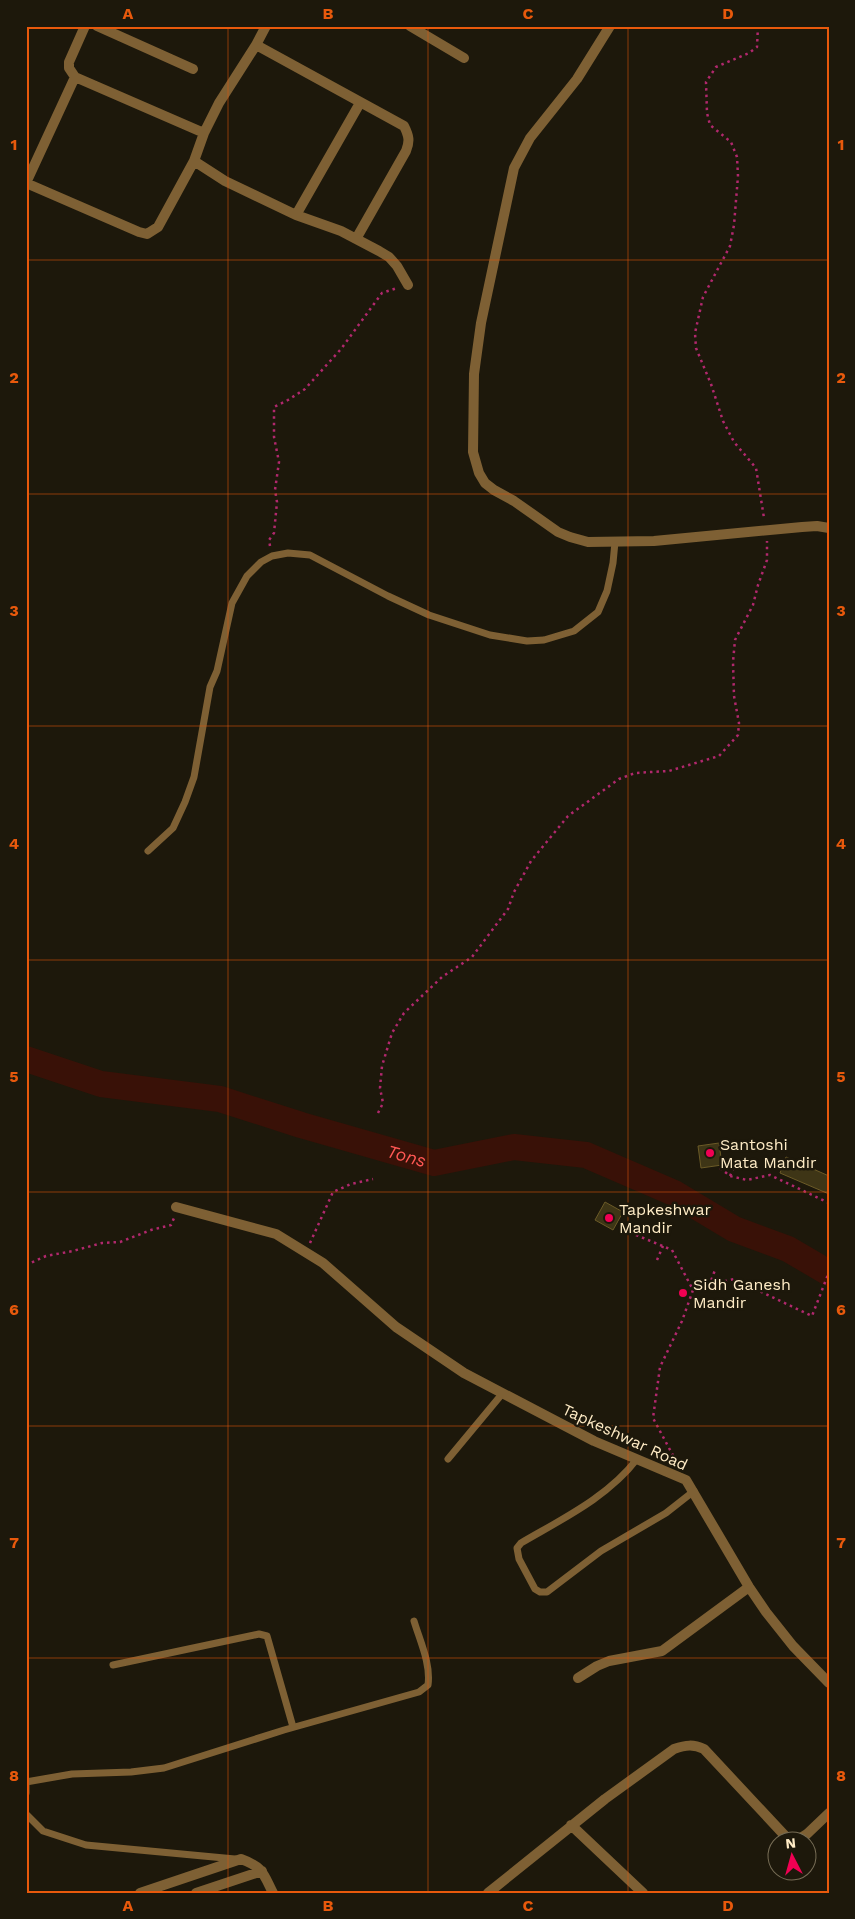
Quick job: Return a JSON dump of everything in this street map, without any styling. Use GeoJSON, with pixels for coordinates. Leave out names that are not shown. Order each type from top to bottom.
{"type":"FeatureCollection","features":[{"type":"Feature","properties":{"kind":"street"},"geometry":{"type":"LineString","coordinates":[[85,26],[69,62],[69,68],[75,77],[204,133]]}},
{"type":"Feature","properties":{"kind":"street"},"geometry":{"type":"LineString","coordinates":[[98,26],[193,69]]}},
{"type":"Feature","properties":{"kind":"street"},"geometry":{"type":"LineString","coordinates":[[75,77],[26,182],[147,234],[155,230],[163,219],[194,161],[204,133],[219,104],[266,26]]}},
{"type":"Feature","properties":{"kind":"street"},"geometry":{"type":"LineString","coordinates":[[410,26],[464,58]]}},
{"type":"Feature","properties":{"kind":"street"},"geometry":{"type":"LineString","coordinates":[[610,26],[577,79],[530,138],[514,168],[481,323],[474,374],[472,452],[479,473],[485,483],[494,490],[514,501],[558,532],[588,542],[696,538],[766,529],[817,526],[829,528]]}},
{"type":"Feature","properties":{"kind":"street"},"geometry":{"type":"LineString","coordinates":[[256,45],[404,126],[409,142],[406,151],[356,240]]}},
{"type":"Feature","properties":{"kind":"street"},"geometry":{"type":"LineString","coordinates":[[296,215],[360,102]]}},
{"type":"Feature","properties":{"kind":"street"},"geometry":{"type":"LineString","coordinates":[[194,161],[225,181],[296,215],[341,232],[389,257],[408,285]]}},
{"type":"Feature","properties":{"kind":"street","name":"Tapkeshwar Road"},"geometry":{"type":"LineString","coordinates":[[176,1207],[276,1234],[323,1263],[396,1326],[464,1373],[594,1441],[686,1480],[749,1587],[793,1646],[829,1683]]}},
{"type":"Feature","properties":{"kind":"street"},"geometry":{"type":"LineString","coordinates":[[578,1678],[609,1661],[662,1651],[749,1587]]}},
{"type":"Feature","properties":{"kind":"street"},"geometry":{"type":"LineString","coordinates":[[488,1893],[572,1825],[674,1749],[690,1745],[704,1749],[788,1839],[796,1841],[807,1834],[829,1813]]}},
{"type":"Feature","properties":{"kind":"street"},"geometry":{"type":"LineString","coordinates":[[572,1825],[643,1893]]}},
{"type":"Feature","properties":{"kind":"street"},"geometry":{"type":"LineString","coordinates":[[140,1893],[241,1859],[252,1863],[262,1871],[273,1893]]}},
{"type":"Feature","properties":{"kind":"street"},"geometry":{"type":"LineString","coordinates":[[196,1893],[262,1871]]}},
{"type":"Feature","properties":{"kind":"lane"},"geometry":{"type":"LineString","coordinates":[[148,851],[173,828],[194,777],[210,688],[217,671],[232,603],[247,576],[254,568],[272,556],[288,553],[310,555],[429,615],[490,635],[527,641],[544,640],[574,631],[598,612],[607,591],[615,542]]}},
{"type":"Feature","properties":{"kind":"lane"},"geometry":{"type":"LineString","coordinates":[[448,1459],[502,1394]]}},
{"type":"Feature","properties":{"kind":"lane"},"geometry":{"type":"LineString","coordinates":[[638,1459],[624,1477],[604,1492],[521,1543],[517,1548],[519,1559],[535,1589],[540,1592],[547,1592],[601,1551],[666,1513],[694,1492]]}},
{"type":"Feature","properties":{"kind":"lane"},"geometry":{"type":"LineString","coordinates":[[26,1793],[26,1782],[72,1774],[130,1772],[164,1768],[293,1727],[419,1692],[428,1685],[430,1676],[414,1621]]}},
{"type":"Feature","properties":{"kind":"lane"},"geometry":{"type":"LineString","coordinates":[[113,1664],[259,1634],[267,1636],[293,1727]]}},
{"type":"Feature","properties":{"kind":"lane"},"geometry":{"type":"LineString","coordinates":[[26,1814],[44,1831],[86,1845],[241,1859]]}},
{"type":"Feature","properties":{"kind":"path"},"geometry":{"type":"LineString","coordinates":[[378,1113],[383,1103],[380,1088],[382,1066],[392,1033],[404,1013],[442,977],[472,957],[508,909],[514,892],[531,861],[568,816],[620,779],[635,773],[669,771],[719,756],[738,735],[739,722],[734,696],[733,662],[735,640],[754,605],[758,584],[767,560],[766,529],[756,468],[734,442],[722,421],[711,384],[696,348],[695,333],[703,297],[730,246],[738,176],[737,157],[731,142],[710,125],[707,113],[706,82],[716,67],[749,53],[756,46],[758,26]]}},
{"type":"Feature","properties":{"kind":"path"},"geometry":{"type":"LineString","coordinates":[[272,556],[269,540],[274,533],[277,502],[275,490],[279,462],[274,437],[274,407],[305,389],[341,349],[382,293],[408,285]]}},
{"type":"Feature","properties":{"kind":"path"},"geometry":{"type":"LineString","coordinates":[[730,1176],[736,1165]]}},
{"type":"Feature","properties":{"kind":"path"},"geometry":{"type":"LineString","coordinates":[[720,1168],[730,1176],[747,1180],[770,1175],[829,1203]]}},
{"type":"Feature","properties":{"kind":"path"},"geometry":{"type":"LineString","coordinates":[[306,1252],[333,1192],[351,1184],[373,1179]]}},
{"type":"Feature","properties":{"kind":"path"},"geometry":{"type":"LineString","coordinates":[[26,1265],[46,1256],[120,1242],[151,1230],[171,1225],[176,1207]]}},
{"type":"Feature","properties":{"kind":"path"},"geometry":{"type":"LineString","coordinates":[[624,1230],[672,1250],[693,1290],[682,1321],[660,1367],[653,1418],[686,1480]]}},
{"type":"Feature","properties":{"kind":"path"},"geometry":{"type":"LineString","coordinates":[[657,1260],[663,1246]]}},
{"type":"Feature","properties":{"kind":"path"},"geometry":{"type":"LineString","coordinates":[[708,1286],[715,1270]]}},
{"type":"Feature","properties":{"kind":"path"},"geometry":{"type":"LineString","coordinates":[[693,1290],[734,1278],[812,1316],[829,1272]]}},
{"type":"Feature","properties":{"kind":"building"},"geometry":{"type":"Polygon","coordinates":[[[719,1143],[722,1165],[701,1168],[698,1146],[719,1143]]]}},
{"type":"Feature","properties":{"kind":"building"},"geometry":{"type":"Polygon","coordinates":[[[786,1157],[829,1176],[829,1194],[780,1173],[786,1157]]]}},
{"type":"Feature","properties":{"kind":"building"},"geometry":{"type":"Polygon","coordinates":[[[605,1202],[623,1212],[613,1230],[595,1220],[605,1202]]]}},
{"type":"Feature","properties":{"kind":"waterway","name":"Tons"},"geometry":{"type":"LineString","coordinates":[[26,1059],[101,1084],[220,1099],[301,1125],[434,1163],[514,1147],[586,1155],[674,1193],[734,1229],[788,1249],[829,1273]]}},
{"type":"Feature","properties":{"kind":"place","name":"Santoshi Mata Mandir"},"geometry":{"type":"Point","coordinates":[710,1153]}},
{"type":"Feature","properties":{"kind":"place","name":"Tapkeshwar Mandir"},"geometry":{"type":"Point","coordinates":[609,1218]}},
{"type":"Feature","properties":{"kind":"place","name":"Sidh Ganesh Mandir"},"geometry":{"type":"Point","coordinates":[683,1293]}}]}
